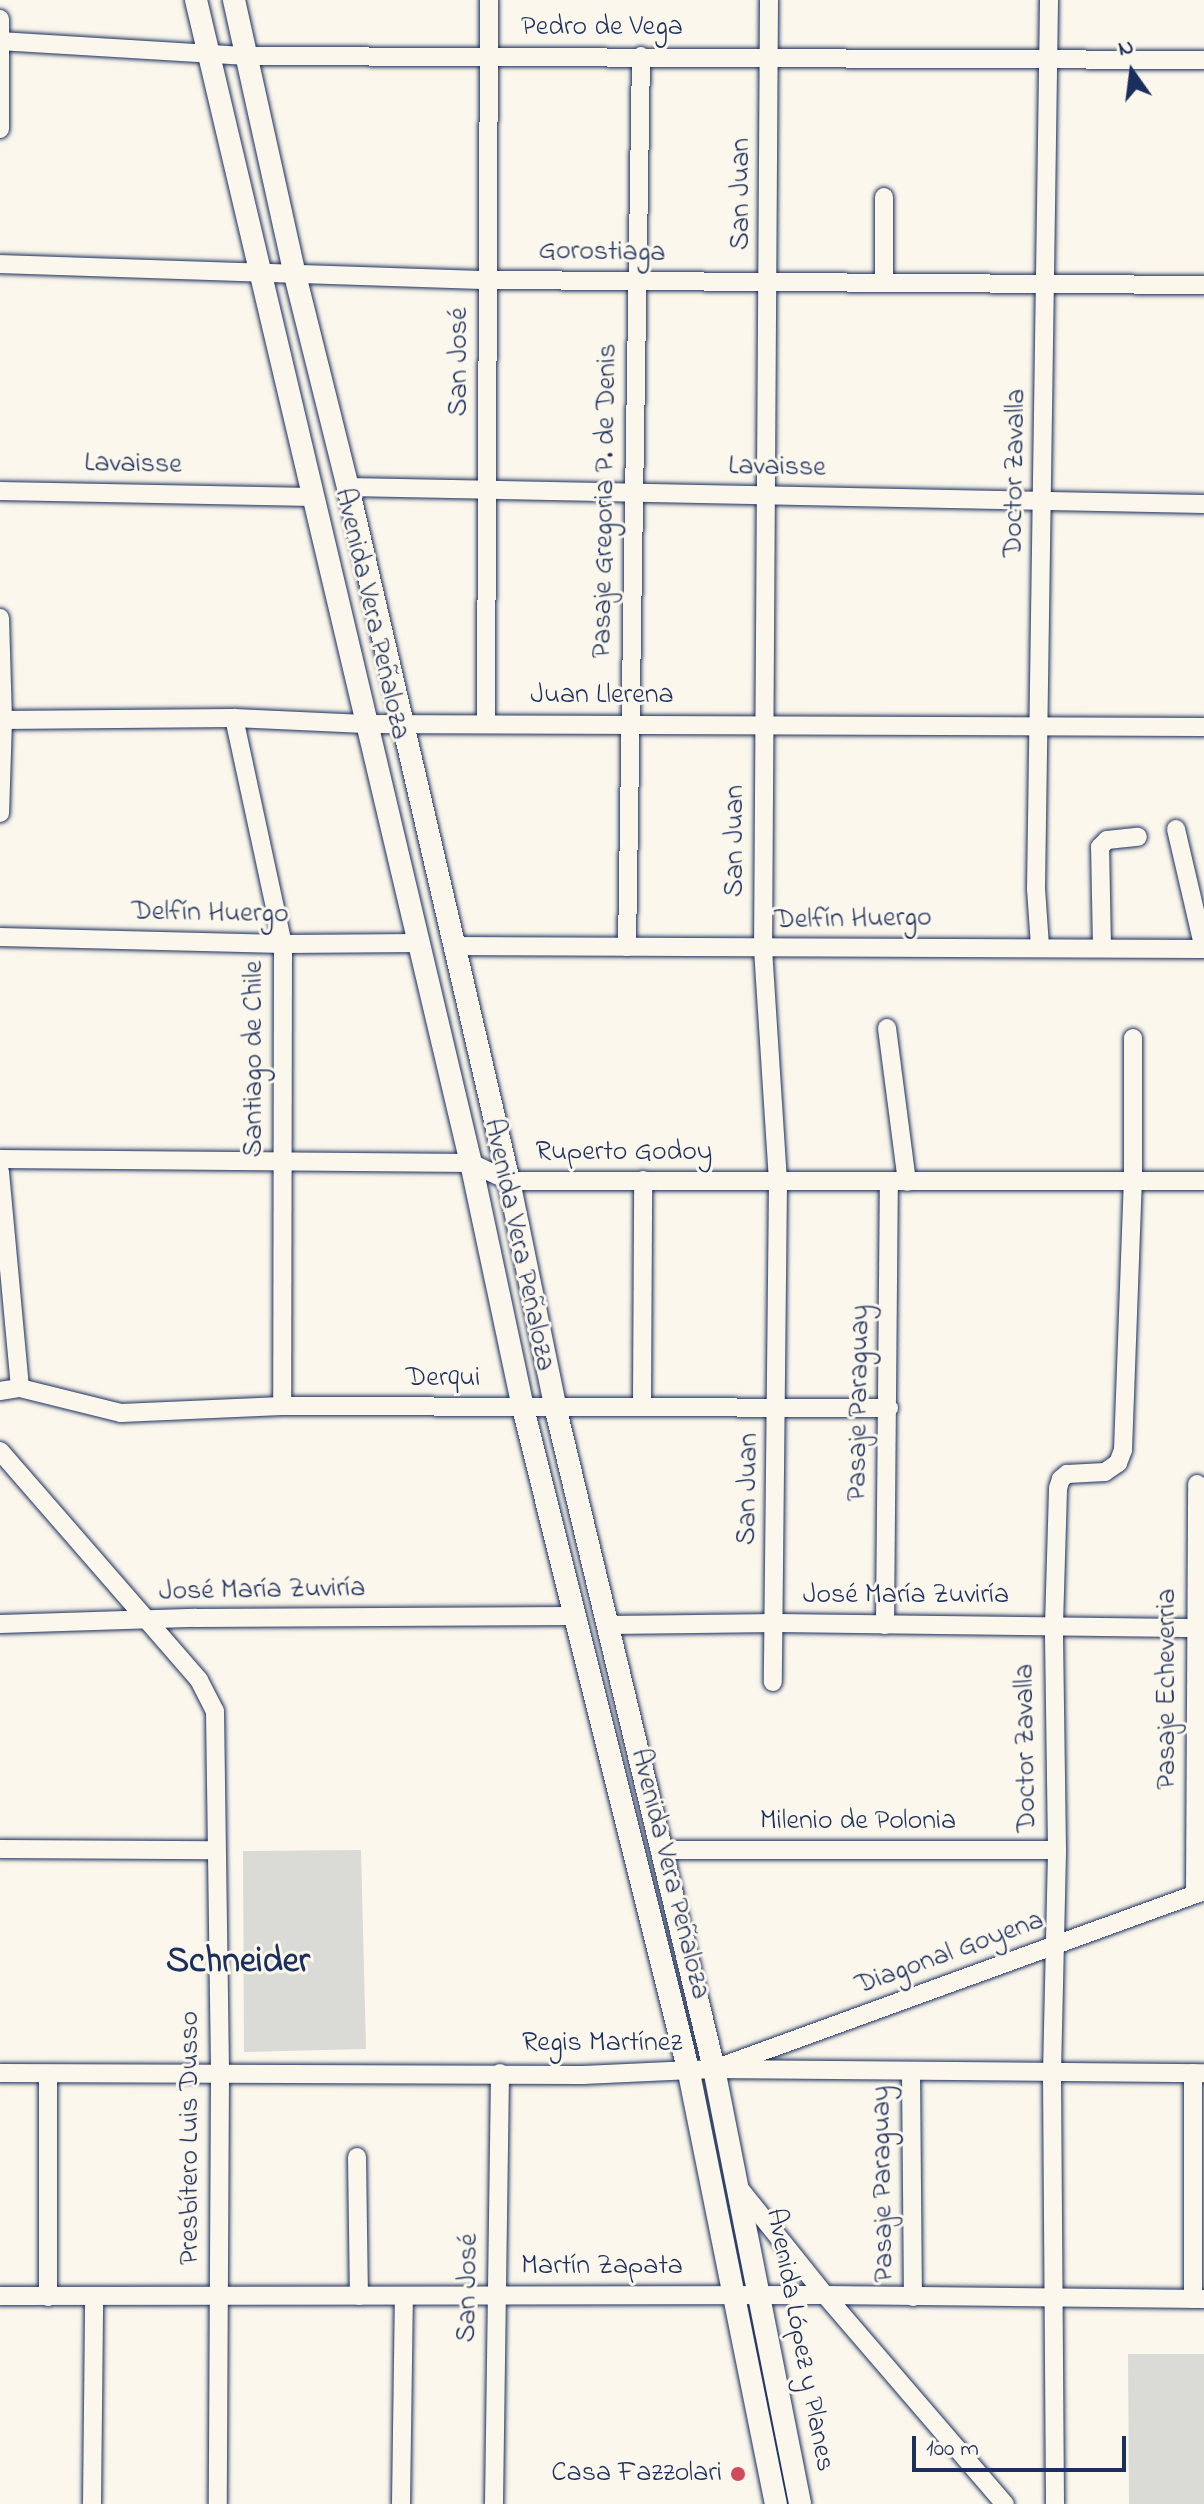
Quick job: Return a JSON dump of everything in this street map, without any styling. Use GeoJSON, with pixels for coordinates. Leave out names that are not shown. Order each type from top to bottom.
{"type":"FeatureCollection","features":[{"type":"Feature","properties":{"kind":"main road","name":"Avenida Vera Peñaloza"},"geometry":{"type":"LineString","coordinates":[[196,0],[471,1163],[523,1408],[572,1616],[689,2073],[776,2504]]}},
{"type":"Feature","properties":{"kind":"main road","name":"Avenida Vera Peñaloza"},"geometry":{"type":"LineString","coordinates":[[234,0],[295,275],[348,487],[400,724],[509,1181],[555,1406],[714,2069],[739,2188]]}},
{"type":"Feature","properties":{"kind":"main road","name":"Avenida López y Planes"},"geometry":{"type":"LineString","coordinates":[[739,2188],[800,2504]]}},
{"type":"Feature","properties":{"kind":"street","name":"San José"},"geometry":{"type":"LineString","coordinates":[[486,724],[489,0]]}},
{"type":"Feature","properties":{"kind":"street","name":"San Juan"},"geometry":{"type":"LineString","coordinates":[[769,0],[769,497],[763,949],[778,1183],[776,1623],[773,1682]]}},
{"type":"Feature","properties":{"kind":"street","name":"Doctor Zavalla"},"geometry":{"type":"LineString","coordinates":[[1040,946],[1036,889],[1041,727],[1049,0]]}},
{"type":"Feature","properties":{"kind":"street"},"geometry":{"type":"LineString","coordinates":[[0,19],[0,129]]}},
{"type":"Feature","properties":{"kind":"street","name":"Pedro de Vega"},"geometry":{"type":"LineString","coordinates":[[1,41],[208,51],[247,56],[1204,60]]}},
{"type":"Feature","properties":{"kind":"street","name":"Pasaje Gregoria P. de Denis"},"geometry":{"type":"LineString","coordinates":[[627,947],[641,56]]}},
{"type":"Feature","properties":{"kind":"street"},"geometry":{"type":"LineString","coordinates":[[884,197],[884,283]]}},
{"type":"Feature","properties":{"kind":"street","name":"Gorostiaga"},"geometry":{"type":"LineString","coordinates":[[0,264],[259,270],[295,275],[488,280],[1204,285]]}},
{"type":"Feature","properties":{"kind":"street","name":"Lavaisse"},"geometry":{"type":"LineString","coordinates":[[348,487],[1204,504]]}},
{"type":"Feature","properties":{"kind":"street","name":"Lavaisse"},"geometry":{"type":"LineString","coordinates":[[0,491],[313,497]]}},
{"type":"Feature","properties":{"kind":"street"},"geometry":{"type":"LineString","coordinates":[[0,618],[0,813]]}},
{"type":"Feature","properties":{"kind":"street","name":"Juan Llerena"},"geometry":{"type":"LineString","coordinates":[[1,720],[234,718],[365,724],[1204,727]]}},
{"type":"Feature","properties":{"kind":"street","name":"Santiago de Chile"},"geometry":{"type":"LineString","coordinates":[[234,718],[283,944],[282,1406]]}},
{"type":"Feature","properties":{"kind":"street"},"geometry":{"type":"LineString","coordinates":[[1176,829],[1204,949]]}},
{"type":"Feature","properties":{"kind":"street"},"geometry":{"type":"LineString","coordinates":[[1102,948],[1100,847],[1107,840],[1138,837]]}},
{"type":"Feature","properties":{"kind":"street","name":"Delfín Huergo"},"geometry":{"type":"LineString","coordinates":[[0,937],[283,944],[419,943]]}},
{"type":"Feature","properties":{"kind":"street","name":"Delfín Huergo"},"geometry":{"type":"LineString","coordinates":[[454,946],[1204,949]]}},
{"type":"Feature","properties":{"kind":"street","name":"Pasaje Paraguay"},"geometry":{"type":"LineString","coordinates":[[885,1625],[898,1182],[887,1028]]}},
{"type":"Feature","properties":{"kind":"street","name":"Doctor Zavalla"},"geometry":{"type":"LineString","coordinates":[[1055,2504],[1052,2073],[1057,1850],[1054,1625],[1061,1479],[1067,1474],[1105,1472],[1118,1463],[1123,1450],[1133,1183],[1133,1038]]}},
{"type":"Feature","properties":{"kind":"street","name":"Ruperto Godoy"},"geometry":{"type":"LineString","coordinates":[[0,1159],[471,1163],[509,1181],[1204,1181]]}},
{"type":"Feature","properties":{"kind":"street"},"geometry":{"type":"LineString","coordinates":[[0,1172],[20,1388]]}},
{"type":"Feature","properties":{"kind":"street"},"geometry":{"type":"LineString","coordinates":[[642,1405],[643,1180]]}},
{"type":"Feature","properties":{"kind":"street","name":"Derqui"},"geometry":{"type":"LineString","coordinates":[[0,1391],[20,1388],[121,1413],[282,1406],[523,1408],[778,1405],[889,1408]]}},
{"type":"Feature","properties":{"kind":"street","name":"Presbítero Luis Dusso"},"geometry":{"type":"LineString","coordinates":[[0,1451],[199,1680],[212,1702],[217,1723],[220,2075],[218,2504]]}},
{"type":"Feature","properties":{"kind":"street","name":"Pasaje Echeverria"},"geometry":{"type":"LineString","coordinates":[[1197,1484],[1201,1628],[1200,1893]]}},
{"type":"Feature","properties":{"kind":"street","name":"José María Zuviría"},"geometry":{"type":"LineString","coordinates":[[0,1624],[196,1618],[572,1616]]}},
{"type":"Feature","properties":{"kind":"street","name":"José María Zuviría"},"geometry":{"type":"LineString","coordinates":[[607,1625],[776,1623],[1201,1628]]}},
{"type":"Feature","properties":{"kind":"street"},"geometry":{"type":"LineString","coordinates":[[0,1849],[216,1850]]}},
{"type":"Feature","properties":{"kind":"street","name":"Milenio de Polonia"},"geometry":{"type":"LineString","coordinates":[[660,1850],[1057,1850]]}},
{"type":"Feature","properties":{"kind":"street","name":"Diagonal Goyena"},"geometry":{"type":"LineString","coordinates":[[714,2069],[1200,1893]]}},
{"type":"Feature","properties":{"kind":"street","name":"Regis Martínez"},"geometry":{"type":"LineString","coordinates":[[0,2073],[689,2073],[714,2069],[1199,2073]]}},
{"type":"Feature","properties":{"kind":"street","name":"Pasaje Paraguay"},"geometry":{"type":"LineString","coordinates":[[911,2072],[913,2297]]}},
{"type":"Feature","properties":{"kind":"street","name":"San José"},"geometry":{"type":"LineString","coordinates":[[494,2504],[500,2073]]}},
{"type":"Feature","properties":{"kind":"street"},"geometry":{"type":"LineString","coordinates":[[1199,2073],[1199,2299]]}},
{"type":"Feature","properties":{"kind":"street"},"geometry":{"type":"LineString","coordinates":[[48,2074],[48,2297]]}},
{"type":"Feature","properties":{"kind":"street"},"geometry":{"type":"LineString","coordinates":[[357,2157],[359,2296]]}},
{"type":"Feature","properties":{"kind":"street"},"geometry":{"type":"LineString","coordinates":[[739,2188],[825,2295],[1005,2504]]}},
{"type":"Feature","properties":{"kind":"street","name":"Martín Zapata"},"geometry":{"type":"LineString","coordinates":[[0,2296],[825,2295],[1199,2299]]}},
{"type":"Feature","properties":{"kind":"street"},"geometry":{"type":"LineString","coordinates":[[401,2504],[404,2296]]}},
{"type":"Feature","properties":{"kind":"street"},"geometry":{"type":"LineString","coordinates":[[92,2504],[94,2297]]}},
{"type":"Feature","properties":{"kind":"shaded area"},"geometry":{"type":"Polygon","coordinates":[[[361,1850],[366,2049],[244,2052],[243,1851],[361,1850]]]}},
{"type":"Feature","properties":{"kind":"shaded area"},"geometry":{"type":"Polygon","coordinates":[[[1128,2354],[1204,2354],[1204,2504],[1129,2504],[1128,2354]]]}},
{"type":"Feature","properties":{"kind":"place","name":"Casa Fazzolari"},"geometry":{"type":"Point","coordinates":[738,2474]}},
{"type":"Feature","properties":{"kind":"district","name":"Schneider"},"geometry":{"type":"Point","coordinates":[238,1963]}}]}
